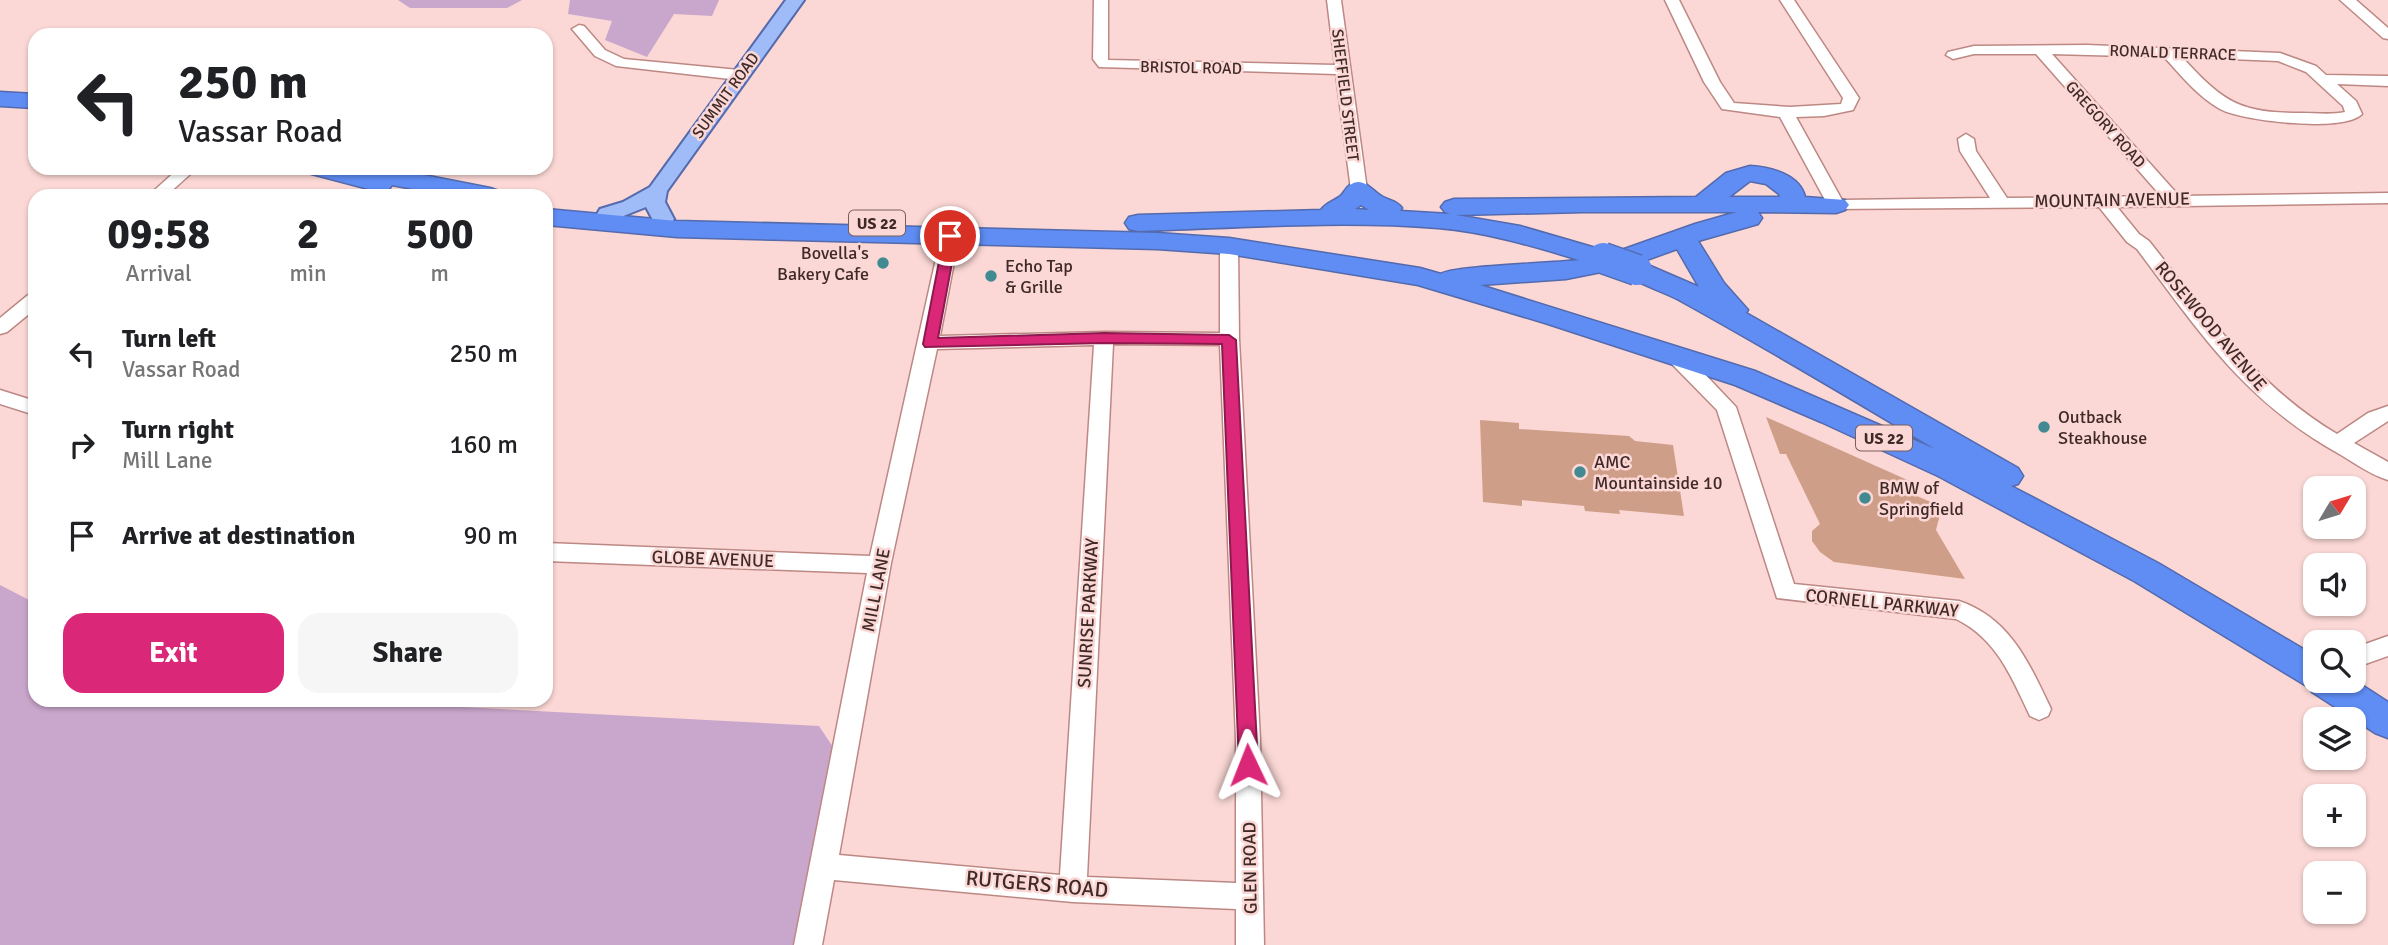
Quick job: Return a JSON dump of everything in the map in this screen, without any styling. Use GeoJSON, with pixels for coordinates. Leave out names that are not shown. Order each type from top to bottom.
{"type":"FeatureCollection","features":[{"type":"Feature","properties":{"kind":"highway"},"geometry":{"type":"LineString","coordinates":[[0,99],[28,101]]}},
{"type":"Feature","properties":{"kind":"highway"},"geometry":{"type":"LineString","coordinates":[[0,108],[28,110]]}},
{"type":"Feature","properties":{"kind":"highway"},"geometry":{"type":"LineString","coordinates":[[347,175],[406,189]]}},
{"type":"Feature","properties":{"kind":"highway"},"geometry":{"type":"LineString","coordinates":[[385,175],[453,189]]}},
{"type":"Feature","properties":{"kind":"highway"},"geometry":{"type":"LineString","coordinates":[[1334,210],[1347,205],[1359,190],[1372,202],[1389,208]]}},
{"type":"Feature","properties":{"kind":"highway"},"geometry":{"type":"LineString","coordinates":[[1420,277],[1495,276],[1577,269],[1632,256],[1725,222],[1790,203]]}},
{"type":"Feature","properties":{"kind":"highway"},"geometry":{"type":"LineString","coordinates":[[1208,219],[1389,208],[1583,204],[1836,205]]}},
{"type":"Feature","properties":{"kind":"highway"},"geometry":{"type":"LineString","coordinates":[[1725,222],[1836,205]]}},
{"type":"Feature","properties":{"kind":"highway","name":"US 22"},"geometry":{"type":"LineString","coordinates":[[553,208],[663,219],[1049,225],[1208,219],[1387,217],[1440,220],[1520,234],[1603,258],[1670,284],[1765,335],[2303,651]]}},
{"type":"Feature","properties":{"kind":"highway","name":"US 22"},"geometry":{"type":"LineString","coordinates":[[553,218],[677,229],[1157,241],[1229,246],[1420,277],[1674,354],[1745,378],[1832,414],[1949,468],[2155,578],[2303,667]]}},
{"type":"Feature","properties":{"kind":"highway"},"geometry":{"type":"LineString","coordinates":[[1683,237],[1714,289],[1731,308],[1765,335]]}},
{"type":"Feature","properties":{"kind":"highway"},"geometry":{"type":"LineString","coordinates":[[2366,691],[2388,705]]}},
{"type":"Feature","properties":{"kind":"highway"},"geometry":{"type":"LineString","coordinates":[[2343,693],[2388,722]]}},
{"type":"Feature","properties":{"kind":"main road","name":"SUMMIT ROAD"},"geometry":{"type":"LineString","coordinates":[[608,214],[631,207],[657,191],[795,0]]}},
{"type":"Feature","properties":{"kind":"main road"},"geometry":{"type":"LineString","coordinates":[[657,191],[654,202],[663,219]]}},
{"type":"Feature","properties":{"kind":"street","name":"BRISTOL ROAD"},"geometry":{"type":"LineString","coordinates":[[1101,0],[1100,59],[1104,64],[1343,70]]}},
{"type":"Feature","properties":{"kind":"street","name":"SHEFFIELD STREET"},"geometry":{"type":"LineString","coordinates":[[1334,0],[1359,190]]}},
{"type":"Feature","properties":{"kind":"street"},"geometry":{"type":"LineString","coordinates":[[1672,0],[1723,102],[1742,111],[1841,110],[1847,107],[1851,98],[1787,0]]}},
{"type":"Feature","properties":{"kind":"street"},"geometry":{"type":"LineString","coordinates":[[2347,0],[2388,35]]}},
{"type":"Feature","properties":{"kind":"street"},"geometry":{"type":"LineString","coordinates":[[579,29],[600,53],[621,63],[739,75]]}},
{"type":"Feature","properties":{"kind":"street","name":"RONALD TERRACE"},"geometry":{"type":"LineString","coordinates":[[1953,55],[1974,50],[2040,49],[2280,57],[2304,65],[2350,104],[2354,114],[2344,118],[2262,115],[2232,109],[2210,96],[2170,54]]}},
{"type":"Feature","properties":{"kind":"street","name":"GREGORY ROAD"},"geometry":{"type":"LineString","coordinates":[[2040,49],[2173,199]]}},
{"type":"Feature","properties":{"kind":"street"},"geometry":{"type":"LineString","coordinates":[[2322,79],[2388,80]]}},
{"type":"Feature","properties":{"kind":"street"},"geometry":{"type":"LineString","coordinates":[[1784,110],[1836,205]]}},
{"type":"Feature","properties":{"kind":"street"},"geometry":{"type":"LineString","coordinates":[[1966,139],[1968,150],[2001,202]]}},
{"type":"Feature","properties":{"kind":"street"},"geometry":{"type":"LineString","coordinates":[[164,189],[181,175]]}},
{"type":"Feature","properties":{"kind":"street","name":"MOUNTAIN AVENUE"},"geometry":{"type":"LineString","coordinates":[[1836,205],[2388,198]]}},
{"type":"Feature","properties":{"kind":"street","name":"ROSEWOOD AVENUE"},"geometry":{"type":"LineString","coordinates":[[2111,200],[2133,238],[2143,245],[2242,370],[2276,402],[2338,444],[2388,472]]}},
{"type":"Feature","properties":{"kind":"street","name":"MILL LANE"},"geometry":{"type":"LineString","coordinates":[[808,945],[880,565],[912,414],[930,344],[950,236]]}},
{"type":"Feature","properties":{"kind":"street","name":"GLEN ROAD"},"geometry":{"type":"LineString","coordinates":[[1229,246],[1229,340],[1242,599],[1251,897],[1250,945]]}},
{"type":"Feature","properties":{"kind":"street"},"geometry":{"type":"LineString","coordinates":[[0,328],[28,305]]}},
{"type":"Feature","properties":{"kind":"street"},"geometry":{"type":"LineString","coordinates":[[930,344],[1104,338],[1229,340]]}},
{"type":"Feature","properties":{"kind":"street","name":"SUNRISE PARKWAY"},"geometry":{"type":"LineString","coordinates":[[1073,889],[1104,338]]}},
{"type":"Feature","properties":{"kind":"street","name":"CORNELL PARKWAY"},"geometry":{"type":"LineString","coordinates":[[1674,354],[1726,407],[1785,592],[1959,610],[1973,615],[1989,625],[2004,640],[2039,709]]}},
{"type":"Feature","properties":{"kind":"street"},"geometry":{"type":"LineString","coordinates":[[1726,407],[1745,378]]}},
{"type":"Feature","properties":{"kind":"street"},"geometry":{"type":"LineString","coordinates":[[0,397],[28,406]]}},
{"type":"Feature","properties":{"kind":"street"},"geometry":{"type":"LineString","coordinates":[[2338,444],[2375,418],[2388,413]]}},
{"type":"Feature","properties":{"kind":"street","name":"GLOBE AVENUE"},"geometry":{"type":"LineString","coordinates":[[553,552],[880,565]]}},
{"type":"Feature","properties":{"kind":"street"},"geometry":{"type":"LineString","coordinates":[[2366,654],[2388,646]]}},
{"type":"Feature","properties":{"kind":"street","name":"RUTGERS ROAD"},"geometry":{"type":"LineString","coordinates":[[824,866],[1073,889],[1251,897]]}},
{"type":"Feature","properties":{"kind":"shaded area"},"geometry":{"type":"Polygon","coordinates":[[[398,0],[522,0],[507,8],[410,8],[398,0]]]}},
{"type":"Feature","properties":{"kind":"shaded area"},"geometry":{"type":"Polygon","coordinates":[[[570,0],[719,0],[712,16],[674,14],[647,57],[605,40],[612,21],[568,14],[570,0]]]}},
{"type":"Feature","properties":{"kind":"shaded area"},"geometry":{"type":"Polygon","coordinates":[[[0,585],[28,599],[28,707],[461,707],[819,726],[843,762],[808,945],[0,945],[0,585]]]}},
{"type":"Feature","properties":{"kind":"building","name":"BMW of Springfield"},"geometry":{"type":"Polygon","coordinates":[[[1766,417],[1912,482],[1908,492],[1942,507],[1936,530],[1965,579],[1834,562],[1820,552],[1812,541],[1812,531],[1820,524],[1786,454],[1780,454],[1766,417]]]}},
{"type":"Feature","properties":{"kind":"building","name":"AMC Mountainside 10"},"geometry":{"type":"Polygon","coordinates":[[[1480,420],[1519,423],[1519,429],[1629,436],[1635,441],[1673,445],[1684,516],[1619,510],[1620,514],[1585,511],[1584,506],[1522,500],[1522,506],[1483,502],[1480,420]]]}},
{"type":"Feature","properties":{"kind":"place","name":"Bovella's Bakery Cafe"},"geometry":{"type":"Point","coordinates":[883,263]}},
{"type":"Feature","properties":{"kind":"place","name":"Echo Tap & Grille"},"geometry":{"type":"Point","coordinates":[991,276]}},
{"type":"Feature","properties":{"kind":"place","name":"Outback Steakhouse"},"geometry":{"type":"Point","coordinates":[2044,427]}},
{"type":"Feature","properties":{"kind":"place","name":"AMC Mountainside 10"},"geometry":{"type":"Point","coordinates":[1580,472]}},
{"type":"Feature","properties":{"kind":"place","name":"BMW of Springfield"},"geometry":{"type":"Point","coordinates":[1865,498]}},
{"type":"Feature","properties":{"kind":"route"},"geometry":{"type":"LineString","coordinates":[[950,236],[930,344],[1104,338],[1229,340],[1248,765]]}}]}
